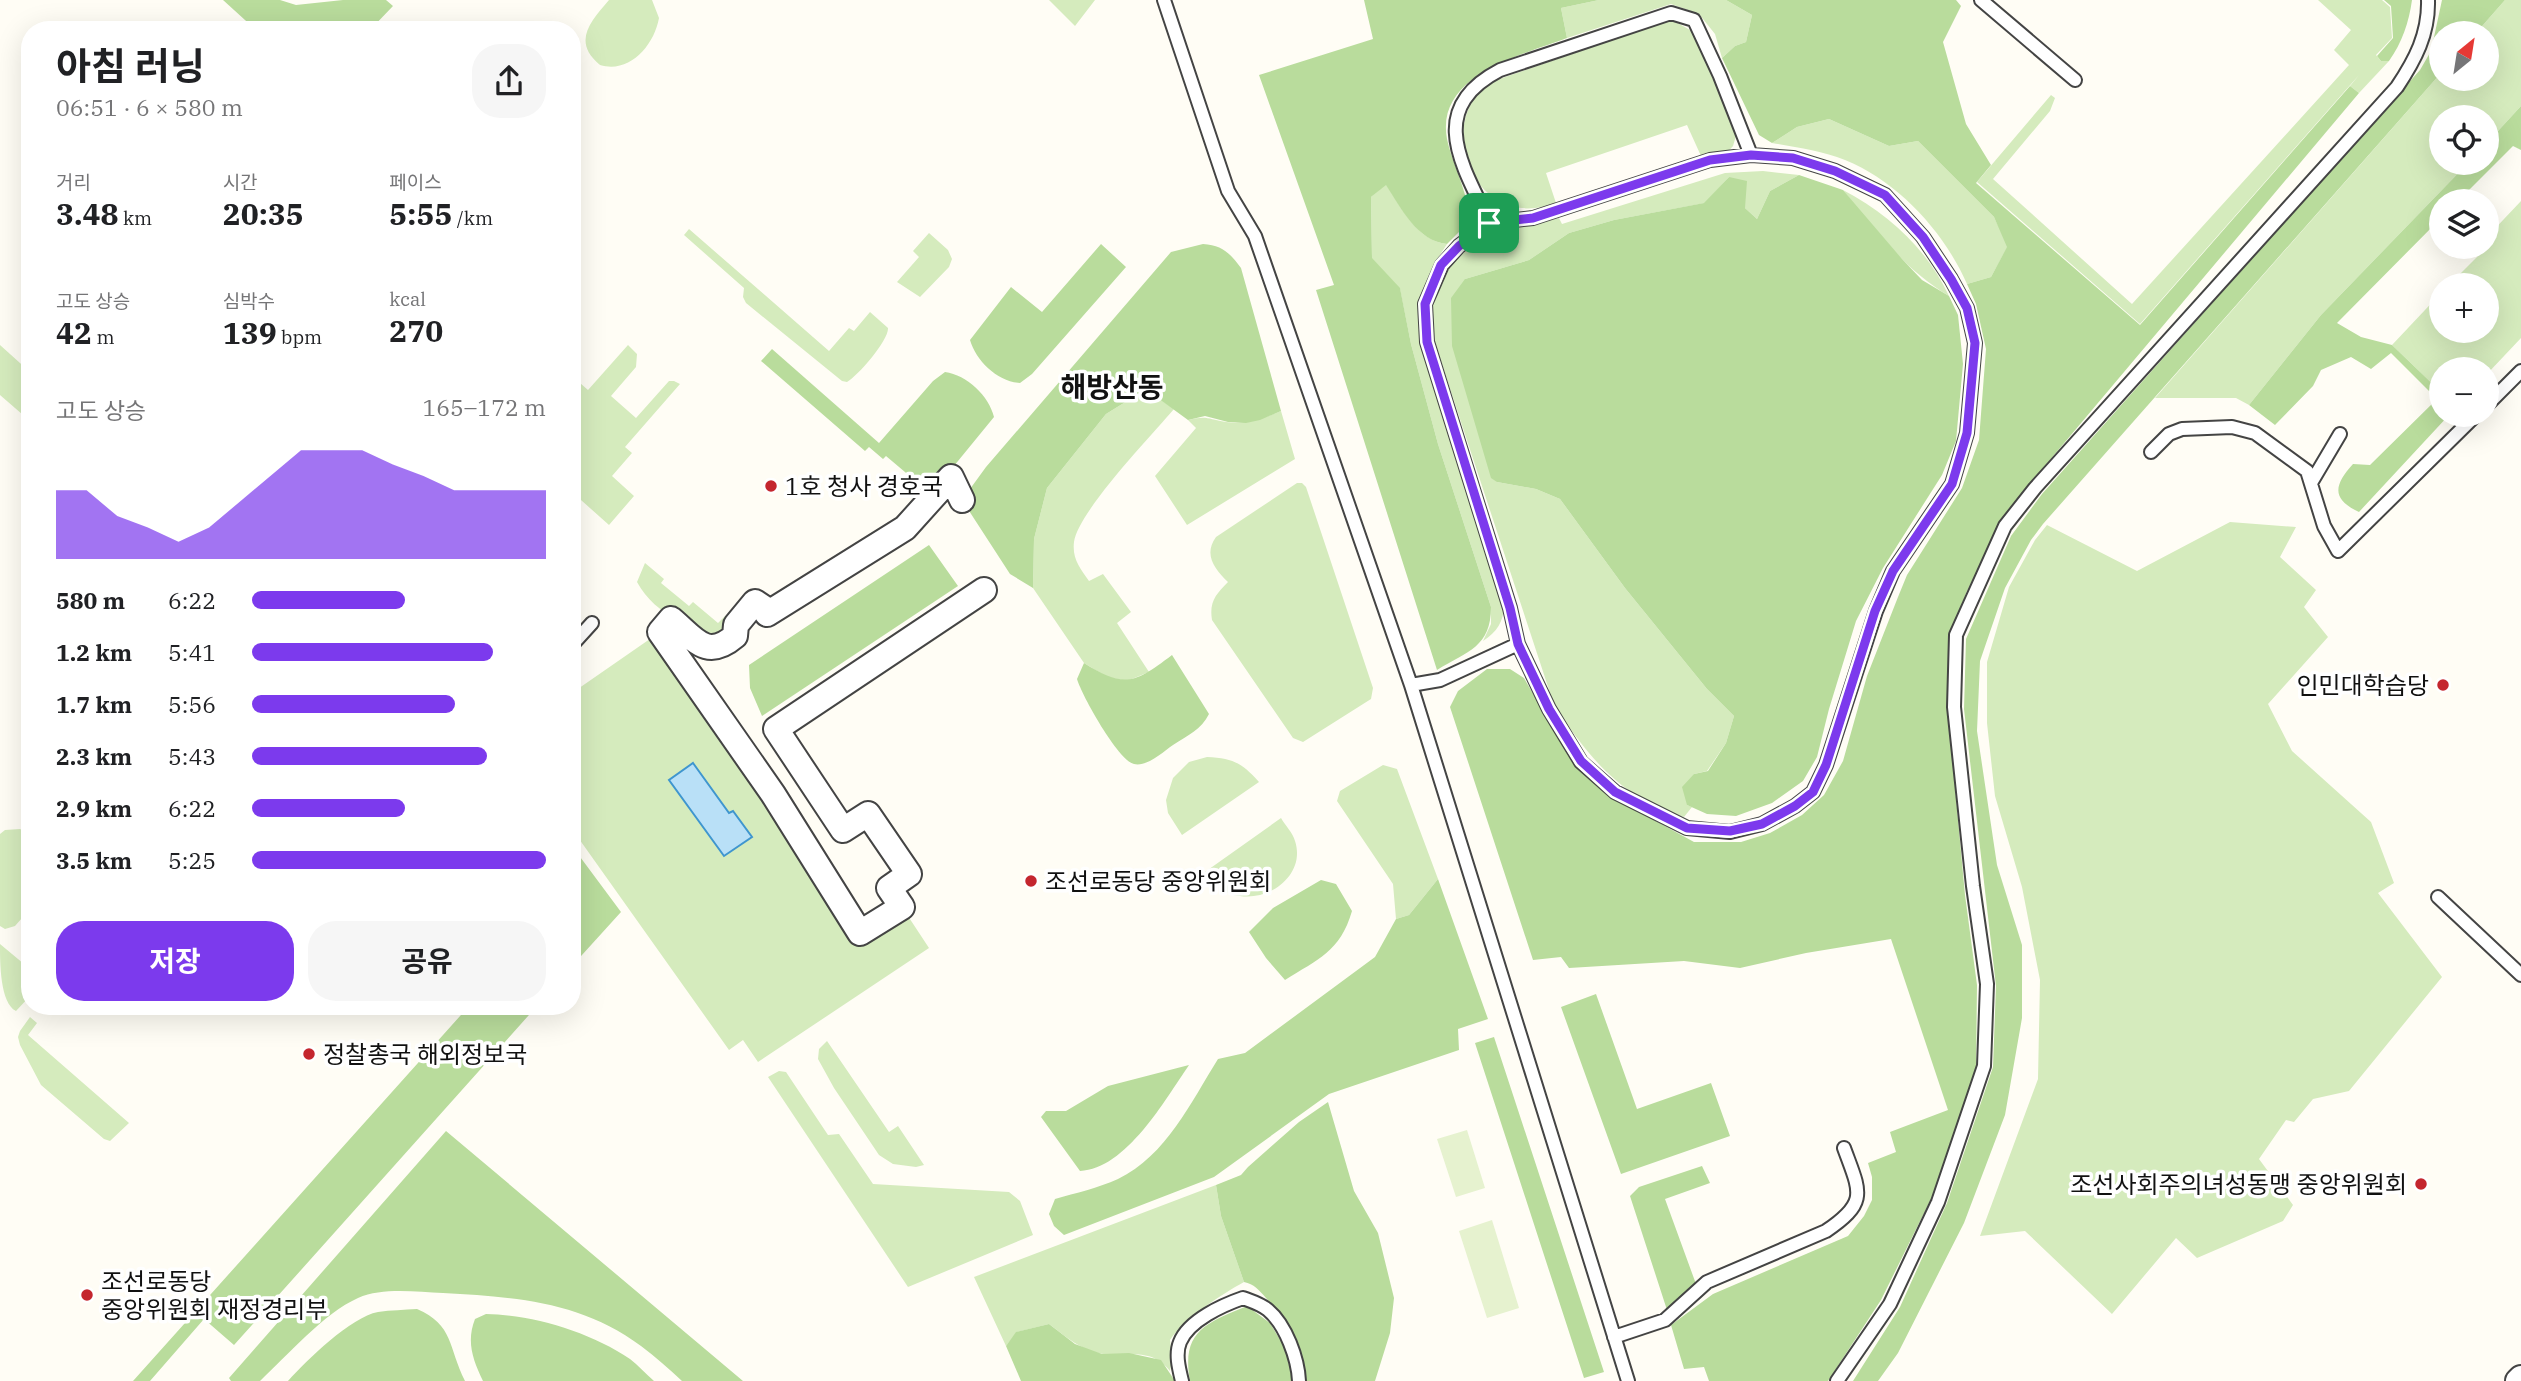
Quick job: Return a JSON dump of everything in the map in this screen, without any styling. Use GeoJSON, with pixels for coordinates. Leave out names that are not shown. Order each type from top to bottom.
{"type":"FeatureCollection","features":[{"type":"Feature","properties":{"kind":"street"},"geometry":{"type":"LineString","coordinates":[[962,499],[951,477],[905,528],[767,614],[766,610],[755,602],[736,625],[735,636],[714,649],[702,645],[671,619],[660,632],[773,794],[860,933],[902,907],[889,888],[909,874],[868,814],[844,830],[776,729],[984,590]]}},
{"type":"Feature","properties":{"kind":"lane"},"geometry":{"type":"LineString","coordinates":[[1164,0],[1228,191],[1255,236],[1411,685],[1628,1381]]}},
{"type":"Feature","properties":{"kind":"lane"},"geometry":{"type":"LineString","coordinates":[[1981,0],[2075,80]]}},
{"type":"Feature","properties":{"kind":"lane"},"geometry":{"type":"LineString","coordinates":[[1837,1381],[1890,1304],[1938,1202],[1984,1066],[1987,984],[1973,886],[1954,707],[1956,635],[2005,526],[2035,488],[2397,87],[2416,58],[2423,38],[2428,0]]}},
{"type":"Feature","properties":{"kind":"lane"},"geometry":{"type":"LineString","coordinates":[[1489,223],[1461,164],[1454,135],[1456,118],[1468,93],[1482,79],[1500,70],[1671,13],[1694,20],[1720,76],[1751,155]]}},
{"type":"Feature","properties":{"kind":"lane"},"geometry":{"type":"LineString","coordinates":[[1751,155],[1793,158],[1835,171],[1885,195],[1923,237],[1967,308],[1975,343],[1967,433],[1952,484],[1893,571],[1875,611],[1826,765],[1813,792],[1795,806],[1762,824],[1730,831],[1687,828],[1615,792],[1581,761],[1549,709],[1518,644],[1510,608],[1427,342],[1425,304],[1441,265],[1459,246],[1489,223],[1533,218],[1710,160],[1751,155]]}},
{"type":"Feature","properties":{"kind":"lane"},"geometry":{"type":"LineString","coordinates":[[2499,393],[2521,371]]}},
{"type":"Feature","properties":{"kind":"lane"},"geometry":{"type":"LineString","coordinates":[[2151,452],[2169,434],[2182,429],[2232,427],[2255,433],[2307,471],[2324,526],[2338,551],[2464,427]]}},
{"type":"Feature","properties":{"kind":"lane"},"geometry":{"type":"LineString","coordinates":[[2311,483],[2340,433]]}},
{"type":"Feature","properties":{"kind":"lane"},"geometry":{"type":"LineString","coordinates":[[581,635],[592,623]]}},
{"type":"Feature","properties":{"kind":"lane"},"geometry":{"type":"LineString","coordinates":[[1411,685],[1440,680],[1518,644]]}},
{"type":"Feature","properties":{"kind":"lane"},"geometry":{"type":"LineString","coordinates":[[2438,897],[2521,975]]}},
{"type":"Feature","properties":{"kind":"lane"},"geometry":{"type":"LineString","coordinates":[[1614,1336],[1665,1320],[1707,1282],[1826,1231],[1843,1220],[1853,1210],[1857,1199],[1857,1185],[1843,1149]]}},
{"type":"Feature","properties":{"kind":"lane"},"geometry":{"type":"LineString","coordinates":[[1182,1381],[1178,1362],[1179,1344],[1187,1331],[1218,1307],[1243,1298],[1269,1310],[1279,1324],[1292,1349],[1299,1381]]}},
{"type":"Feature","properties":{"kind":"green space"},"geometry":{"type":"Polygon","coordinates":[[[223,0],[280,0],[296,5],[343,0],[386,0],[393,6],[379,21],[246,21],[223,0]]]}},
{"type":"Feature","properties":{"kind":"green space"},"geometry":{"type":"Polygon","coordinates":[[[609,0],[652,0],[659,18],[646,48],[630,61],[611,67],[600,65],[592,57],[586,40],[590,24],[609,0]]]}},
{"type":"Feature","properties":{"kind":"green space"},"geometry":{"type":"Polygon","coordinates":[[[1049,0],[1095,0],[1075,26],[1049,0]]]}},
{"type":"Feature","properties":{"kind":"green space"},"geometry":{"type":"Polygon","coordinates":[[[1364,0],[1599,0],[1561,8],[1567,38],[1486,70],[1454,98],[1447,117],[1447,139],[1465,195],[1466,211],[1464,227],[1447,244],[1436,242],[1418,230],[1386,185],[1371,197],[1372,258],[1400,288],[1411,344],[1438,444],[1491,607],[1487,631],[1482,640],[1468,652],[1437,670],[1316,290],[1334,285],[1259,75],[1373,39],[1364,0]]]}},
{"type":"Feature","properties":{"kind":"green space"},"geometry":{"type":"Polygon","coordinates":[[[1599,0],[1726,0],[1752,15],[1746,42],[1735,46],[1722,58],[1715,34],[1699,14],[1671,4],[1567,38],[1561,8],[1599,0]]]}},
{"type":"Feature","properties":{"kind":"green space"},"geometry":{"type":"Polygon","coordinates":[[[1726,0],[1956,0],[1961,6],[1943,42],[1966,124],[1991,165],[1976,183],[2140,325],[2350,86],[2359,93],[2028,486],[2002,523],[1967,591],[1948,638],[1948,711],[1965,895],[1977,985],[1976,1071],[1931,1199],[1881,1300],[1828,1381],[1709,1381],[1704,1367],[1684,1369],[1671,1325],[1713,1294],[1848,1236],[1864,1216],[1872,1200],[1872,1177],[1868,1163],[1896,1152],[1890,1132],[1948,1110],[1891,939],[1806,953],[1740,968],[1684,961],[1569,968],[1561,957],[1533,960],[1450,707],[1458,691],[1487,669],[1510,669],[1524,678],[1577,764],[1612,797],[1694,842],[1741,842],[1770,833],[1802,815],[1824,795],[1843,761],[1867,676],[1907,575],[1962,488],[1979,440],[1986,349],[1976,304],[1967,284],[1991,277],[2007,247],[1994,217],[1918,141],[1889,146],[1829,119],[1797,127],[1772,143],[1759,135],[1722,58],[1735,46],[1746,42],[1752,15],[1726,0]]]}},
{"type":"Feature","properties":{"kind":"green space"},"geometry":{"type":"Polygon","coordinates":[[[2318,0],[2382,0],[2390,7],[2392,38],[2376,55],[2381,61],[2389,61],[2359,93],[2350,86],[2359,75],[2140,324],[1977,182],[2051,95],[2055,98],[2050,111],[1993,179],[2132,304],[2349,65],[2334,50],[2351,30],[2318,0]]]}},
{"type":"Feature","properties":{"kind":"green space"},"geometry":{"type":"Polygon","coordinates":[[[2384,0],[2412,0],[2404,32],[2389,61],[2381,61],[2377,56],[2393,38],[2391,6],[2384,0]]]}},
{"type":"Feature","properties":{"kind":"green space"},"geometry":{"type":"Polygon","coordinates":[[[2442,0],[2505,0],[2487,21],[2437,21],[2442,0]]]}},
{"type":"Feature","properties":{"kind":"green space"},"geometry":{"type":"Polygon","coordinates":[[[2505,0],[2521,0],[2521,106],[2499,130],[2499,105],[2429,105],[2429,175],[2456,175],[2443,189],[2429,189],[2429,203],[2321,315],[2249,405],[2236,398],[2155,398],[2429,87],[2429,91],[2499,91],[2499,21],[2487,21],[2505,0]]]}},
{"type":"Feature","properties":{"kind":"green space"},"geometry":{"type":"Polygon","coordinates":[[[1664,22],[1676,22],[1697,34],[1736,136],[1733,146],[1726,154],[1701,156],[1687,125],[1546,173],[1556,203],[1530,208],[1506,204],[1487,192],[1473,175],[1465,153],[1463,129],[1470,106],[1485,84],[1664,22]]]}},
{"type":"Feature","properties":{"kind":"green space"},"geometry":{"type":"Polygon","coordinates":[[[2429,54],[2429,87],[2043,524],[2031,540],[2005,588],[1980,661],[1977,731],[1997,865],[2022,945],[2022,1018],[2005,1115],[1964,1223],[1898,1353],[1878,1381],[1853,1381],[1900,1307],[1947,1203],[1993,1067],[1996,986],[1964,709],[1966,639],[2011,536],[2042,494],[2420,70],[2429,54]]]}},
{"type":"Feature","properties":{"kind":"green space"},"geometry":{"type":"Polygon","coordinates":[[[2521,106],[2521,150],[2513,146],[2499,160],[2499,130],[2521,106]]]}},
{"type":"Feature","properties":{"kind":"green space"},"geometry":{"type":"Polygon","coordinates":[[[1829,119],[1889,146],[1918,141],[1994,217],[2008,246],[1991,277],[1967,284],[1933,228],[1884,181],[1845,160],[1772,143],[1797,127],[1829,119]]]}},
{"type":"Feature","properties":{"kind":"green space"},"geometry":{"type":"Polygon","coordinates":[[[1763,171],[1799,175],[1770,191],[1757,219],[1745,208],[1729,177],[1705,203],[1614,220],[1569,233],[1529,260],[1465,279],[1497,482],[1536,489],[1560,499],[1625,588],[1707,689],[1734,716],[1726,743],[1707,771],[1694,774],[1687,805],[1692,807],[1684,817],[1641,798],[1624,787],[1582,745],[1555,708],[1435,343],[1433,306],[1439,283],[1451,260],[1462,250],[1484,239],[1559,218],[1562,224],[1725,173],[1763,171]]]}},
{"type":"Feature","properties":{"kind":"green space"},"geometry":{"type":"Polygon","coordinates":[[[1799,175],[1843,190],[1922,280],[1949,296],[1958,315],[1963,364],[1956,441],[1942,475],[1883,568],[1856,621],[1817,757],[1803,781],[1772,803],[1736,816],[1707,814],[1687,805],[1682,787],[1694,774],[1708,771],[1726,743],[1734,716],[1707,689],[1625,588],[1560,499],[1536,489],[1497,482],[1491,478],[1452,346],[1451,298],[1465,279],[1529,260],[1569,233],[1614,220],[1704,203],[1729,177],[1747,181],[1745,208],[1757,219],[1770,191],[1799,175]]]}},
{"type":"Feature","properties":{"kind":"green space"},"geometry":{"type":"Polygon","coordinates":[[[2456,175],[2484,175],[2470,189],[2443,189],[2456,175]]]}},
{"type":"Feature","properties":{"kind":"green space"},"geometry":{"type":"Polygon","coordinates":[[[1386,184],[1418,230],[1436,242],[1447,244],[1425,287],[1420,335],[1503,597],[1504,611],[1500,622],[1494,632],[1483,641],[1491,624],[1491,607],[1438,444],[1411,344],[1400,289],[1372,259],[1371,197],[1386,184]]]}},
{"type":"Feature","properties":{"kind":"green space"},"geometry":{"type":"Polygon","coordinates":[[[1843,190],[1876,210],[1905,234],[1930,263],[1949,296],[1904,261],[1843,190]]]}},
{"type":"Feature","properties":{"kind":"green space"},"geometry":{"type":"Polygon","coordinates":[[[2521,201],[2521,338],[2499,361],[2499,357],[2429,357],[2429,380],[2392,345],[2429,306],[2429,343],[2499,343],[2499,273],[2461,273],[2475,259],[2499,259],[2499,224],[2521,201]]]}},
{"type":"Feature","properties":{"kind":"green space"},"geometry":{"type":"Polygon","coordinates":[[[2429,203],[2429,230],[2337,323],[2361,337],[2392,345],[2429,380],[2429,391],[2391,353],[2371,369],[2351,357],[2321,370],[2313,386],[2275,425],[2249,405],[2321,315],[2429,203]]]}},
{"type":"Feature","properties":{"kind":"green space"},"geometry":{"type":"Polygon","coordinates":[[[689,229],[829,351],[849,328],[854,331],[870,312],[888,328],[884,341],[858,373],[847,382],[842,381],[746,303],[743,297],[744,288],[684,235],[689,229]]]}},
{"type":"Feature","properties":{"kind":"green space"},"geometry":{"type":"Polygon","coordinates":[[[929,233],[948,250],[952,259],[949,267],[920,297],[897,282],[919,257],[913,251],[929,233]]]}},
{"type":"Feature","properties":{"kind":"green space"},"geometry":{"type":"Polygon","coordinates":[[[1101,244],[1126,267],[1032,374],[1020,383],[1004,379],[989,369],[977,355],[970,340],[1011,287],[1042,312],[1101,244]]]}},
{"type":"Feature","properties":{"kind":"green space"},"geometry":{"type":"Polygon","coordinates":[[[1203,244],[1225,251],[1241,268],[1281,411],[1246,423],[1205,416],[1188,420],[1151,393],[1140,393],[1106,414],[1047,488],[1034,539],[1033,588],[1010,574],[962,500],[986,467],[1171,252],[1203,244]]]}},
{"type":"Feature","properties":{"kind":"green space"},"geometry":{"type":"Polygon","coordinates":[[[0,345],[21,364],[21,413],[0,395],[0,345]]]}},
{"type":"Feature","properties":{"kind":"green space"},"geometry":{"type":"Polygon","coordinates":[[[628,345],[637,354],[636,367],[611,396],[636,418],[669,381],[680,384],[625,447],[632,453],[612,476],[634,496],[609,525],[581,500],[581,384],[588,390],[628,345]]]}},
{"type":"Feature","properties":{"kind":"green space"},"geometry":{"type":"Polygon","coordinates":[[[772,349],[879,443],[933,381],[945,372],[961,377],[976,388],[994,417],[931,494],[886,456],[883,459],[869,447],[865,451],[761,361],[772,349]]]}},
{"type":"Feature","properties":{"kind":"green space"},"geometry":{"type":"Polygon","coordinates":[[[1140,393],[1151,393],[1174,409],[1101,494],[1088,512],[1074,542],[1077,563],[1089,581],[1103,574],[1131,612],[1117,623],[1149,672],[1127,681],[1107,677],[1084,663],[1033,588],[1034,539],[1047,488],[1106,414],[1140,393]]]}},
{"type":"Feature","properties":{"kind":"green space"},"geometry":{"type":"Polygon","coordinates":[[[2429,407],[2429,427],[2438,427],[2359,512],[2340,497],[2339,485],[2353,464],[2370,465],[2429,407]]]}},
{"type":"Feature","properties":{"kind":"green space"},"geometry":{"type":"Polygon","coordinates":[[[1281,411],[1295,459],[1187,525],[1155,476],[1196,428],[1188,420],[1204,418],[1240,423],[1281,411]]]}},
{"type":"Feature","properties":{"kind":"green space"},"geometry":{"type":"Polygon","coordinates":[[[1297,483],[1306,487],[1373,688],[1371,699],[1303,742],[1293,738],[1212,620],[1211,614],[1214,599],[1228,582],[1212,561],[1212,544],[1216,537],[1297,483]]]}},
{"type":"Feature","properties":{"kind":"green space"},"geometry":{"type":"Polygon","coordinates":[[[2230,522],[2296,527],[2280,557],[2316,590],[2304,607],[2328,637],[2268,704],[2292,751],[2371,822],[2394,883],[2378,893],[2442,977],[2349,1091],[2313,1099],[2294,1122],[2286,1120],[2259,1159],[2293,1205],[2283,1221],[2197,1258],[2176,1238],[2112,1314],[2025,1231],[1980,1236],[2038,1079],[2040,980],[2022,887],[1995,796],[1987,723],[1987,662],[2009,587],[2035,540],[2047,525],[2137,571],[2230,522]]]}},
{"type":"Feature","properties":{"kind":"green space"},"geometry":{"type":"Polygon","coordinates":[[[929,545],[958,586],[762,716],[750,688],[749,665],[929,545]]]}},
{"type":"Feature","properties":{"kind":"green space"},"geometry":{"type":"Polygon","coordinates":[[[645,563],[664,579],[661,583],[689,606],[693,602],[718,623],[725,616],[736,625],[728,642],[677,620],[654,604],[637,582],[645,563]]]}},
{"type":"Feature","properties":{"kind":"green space"},"geometry":{"type":"Polygon","coordinates":[[[660,632],[860,932],[902,907],[929,948],[758,1062],[743,1040],[729,1050],[581,842],[581,687],[660,632]]]}},
{"type":"Feature","properties":{"kind":"green space"},"geometry":{"type":"Polygon","coordinates":[[[1172,655],[1209,714],[1198,728],[1160,755],[1144,763],[1134,764],[1127,760],[1110,740],[1077,679],[1084,663],[1110,677],[1130,679],[1148,672],[1172,655]]]}},
{"type":"Feature","properties":{"kind":"green space"},"geometry":{"type":"Polygon","coordinates":[[[1207,757],[1236,763],[1259,782],[1182,835],[1168,813],[1166,800],[1173,778],[1189,762],[1207,757]]]}},
{"type":"Feature","properties":{"kind":"green space"},"geometry":{"type":"Polygon","coordinates":[[[1383,765],[1397,769],[1438,879],[1409,915],[1396,919],[1393,884],[1337,801],[1340,791],[1383,765]]]}},
{"type":"Feature","properties":{"kind":"green space"},"geometry":{"type":"Polygon","coordinates":[[[1281,818],[1294,838],[1297,853],[1295,864],[1283,883],[1263,894],[1235,895],[1220,888],[1205,872],[1281,818]]]}},
{"type":"Feature","properties":{"kind":"green space"},"geometry":{"type":"Polygon","coordinates":[[[5,830],[21,830],[21,919],[15,926],[5,929],[0,926],[0,834],[5,830]]]}},
{"type":"Feature","properties":{"kind":"green space"},"geometry":{"type":"Polygon","coordinates":[[[581,858],[621,912],[581,956],[581,858]]]}},
{"type":"Feature","properties":{"kind":"green space"},"geometry":{"type":"Polygon","coordinates":[[[1438,879],[1488,1019],[1458,1029],[1459,1050],[1329,1094],[1214,1177],[1064,1235],[1054,1226],[1049,1214],[1055,1199],[1118,1179],[1150,1157],[1176,1126],[1218,1059],[1245,1053],[1375,957],[1396,919],[1409,915],[1438,879]]]}},
{"type":"Feature","properties":{"kind":"green space"},"geometry":{"type":"Polygon","coordinates":[[[1321,880],[1336,884],[1352,911],[1347,925],[1326,953],[1285,980],[1249,932],[1273,908],[1321,880]]]}},
{"type":"Feature","properties":{"kind":"green space"},"geometry":{"type":"Polygon","coordinates":[[[0,944],[21,962],[21,1006],[16,1011],[7,1000],[1,971],[0,944]]]}},
{"type":"Feature","properties":{"kind":"green space"},"geometry":{"type":"Polygon","coordinates":[[[1596,994],[1637,1109],[1711,1083],[1730,1136],[1621,1174],[1561,1007],[1596,994]]]}},
{"type":"Feature","properties":{"kind":"green space"},"geometry":{"type":"Polygon","coordinates":[[[461,1015],[529,1015],[234,1345],[204,1319],[150,1381],[133,1381],[461,1015]]]}},
{"type":"Feature","properties":{"kind":"green space"},"geometry":{"type":"Polygon","coordinates":[[[30,1017],[37,1023],[28,1035],[129,1123],[110,1141],[104,1139],[41,1085],[18,1037],[30,1017]]]}},
{"type":"Feature","properties":{"kind":"green space"},"geometry":{"type":"Polygon","coordinates":[[[1494,1037],[1604,1372],[1584,1378],[1475,1043],[1494,1037]]]}},
{"type":"Feature","properties":{"kind":"green space"},"geometry":{"type":"Polygon","coordinates":[[[827,1041],[889,1132],[898,1126],[924,1165],[916,1167],[893,1164],[879,1155],[818,1059],[819,1049],[827,1041]]]}},
{"type":"Feature","properties":{"kind":"green space"},"geometry":{"type":"Polygon","coordinates":[[[1189,1065],[1143,1130],[1113,1159],[1097,1167],[1080,1171],[1041,1117],[1046,1111],[1066,1111],[1108,1086],[1189,1065]]]}},
{"type":"Feature","properties":{"kind":"green space"},"geometry":{"type":"Polygon","coordinates":[[[779,1071],[786,1072],[828,1135],[839,1134],[873,1184],[1009,1192],[1020,1201],[1033,1235],[908,1287],[768,1077],[779,1071]]]}},
{"type":"Feature","properties":{"kind":"green space"},"geometry":{"type":"Polygon","coordinates":[[[1328,1102],[1354,1191],[1378,1233],[1394,1298],[1390,1333],[1375,1381],[1305,1381],[1288,1327],[1259,1290],[1244,1282],[1221,1216],[1216,1185],[1241,1175],[1299,1122],[1328,1102]]]}},
{"type":"Feature","properties":{"kind":"green space"},"geometry":{"type":"Polygon","coordinates":[[[1467,1130],[1485,1188],[1456,1197],[1437,1139],[1467,1130]]]}},
{"type":"Feature","properties":{"kind":"green space"},"geometry":{"type":"Polygon","coordinates":[[[446,1131],[743,1381],[682,1381],[647,1350],[618,1331],[595,1319],[546,1304],[496,1297],[400,1291],[378,1292],[345,1305],[319,1324],[260,1381],[231,1381],[229,1378],[446,1131]]]}},
{"type":"Feature","properties":{"kind":"green space"},"geometry":{"type":"Polygon","coordinates":[[[1702,1166],[1710,1183],[1665,1199],[1696,1284],[1667,1310],[1630,1196],[1639,1187],[1702,1166]]]}},
{"type":"Feature","properties":{"kind":"green space"},"geometry":{"type":"Polygon","coordinates":[[[1216,1185],[1221,1216],[1244,1282],[1204,1308],[1176,1332],[1170,1340],[1170,1371],[1147,1356],[1103,1354],[1088,1350],[1049,1324],[1017,1332],[1006,1346],[974,1277],[1216,1185]]]}},
{"type":"Feature","properties":{"kind":"green space"},"geometry":{"type":"Polygon","coordinates":[[[1492,1220],[1519,1308],[1487,1318],[1459,1231],[1492,1220]]]}},
{"type":"Feature","properties":{"kind":"green space"},"geometry":{"type":"Polygon","coordinates":[[[1247,1306],[1270,1323],[1288,1353],[1294,1381],[1190,1381],[1188,1364],[1193,1340],[1209,1324],[1247,1306]]]}},
{"type":"Feature","properties":{"kind":"green space"},"geometry":{"type":"Polygon","coordinates":[[[417,1309],[438,1322],[444,1330],[465,1381],[288,1381],[318,1351],[355,1322],[378,1312],[417,1309]]]}},
{"type":"Feature","properties":{"kind":"green space"},"geometry":{"type":"Polygon","coordinates":[[[486,1314],[523,1318],[580,1333],[630,1359],[654,1381],[483,1381],[474,1358],[471,1335],[475,1319],[486,1314]]]}},
{"type":"Feature","properties":{"kind":"green space"},"geometry":{"type":"Polygon","coordinates":[[[1049,1324],[1075,1344],[1102,1354],[1129,1353],[1161,1360],[1175,1381],[1021,1381],[1006,1346],[1016,1332],[1049,1324]]]}},
{"type":"Feature","properties":{"kind":"water"},"geometry":{"type":"Polygon","coordinates":[[[693,763],[729,813],[733,811],[752,837],[724,856],[669,780],[693,763]]]}},
{"type":"Feature","properties":{"kind":"place","name":"1호 청사 경호국"},"geometry":{"type":"Point","coordinates":[771,486]}},
{"type":"Feature","properties":{"kind":"place","name":"인민대학습당"},"geometry":{"type":"Point","coordinates":[2443,685]}},
{"type":"Feature","properties":{"kind":"place","name":"조선로동당 중앙위원회"},"geometry":{"type":"Point","coordinates":[1031,881]}},
{"type":"Feature","properties":{"kind":"place","name":"정찰총국 해외정보국"},"geometry":{"type":"Point","coordinates":[309,1054]}},
{"type":"Feature","properties":{"kind":"place","name":"조선사회주의녀성동맹 중앙위원회"},"geometry":{"type":"Point","coordinates":[2421,1184]}},
{"type":"Feature","properties":{"kind":"place","name":"조선로동당 중앙위원회 재정경리부"},"geometry":{"type":"Point","coordinates":[87,1295]}},
{"type":"Feature","properties":{"kind":"district","name":"해방산동"},"geometry":{"type":"Point","coordinates":[1112,386]}},
{"type":"Feature","properties":{"kind":"route"},"geometry":{"type":"LineString","coordinates":[[1751,155],[1793,158],[1835,171],[1885,195],[1923,237],[1967,308],[1975,343],[1972,391],[1967,433],[1952,484],[1893,571],[1875,611],[1826,765],[1813,792],[1795,806],[1762,824],[1730,831],[1687,828],[1615,792],[1581,761],[1549,709],[1518,644],[1510,608],[1427,342],[1425,304],[1441,265],[1459,246],[1489,223],[1533,218],[1710,160],[1751,155]]}}]}
